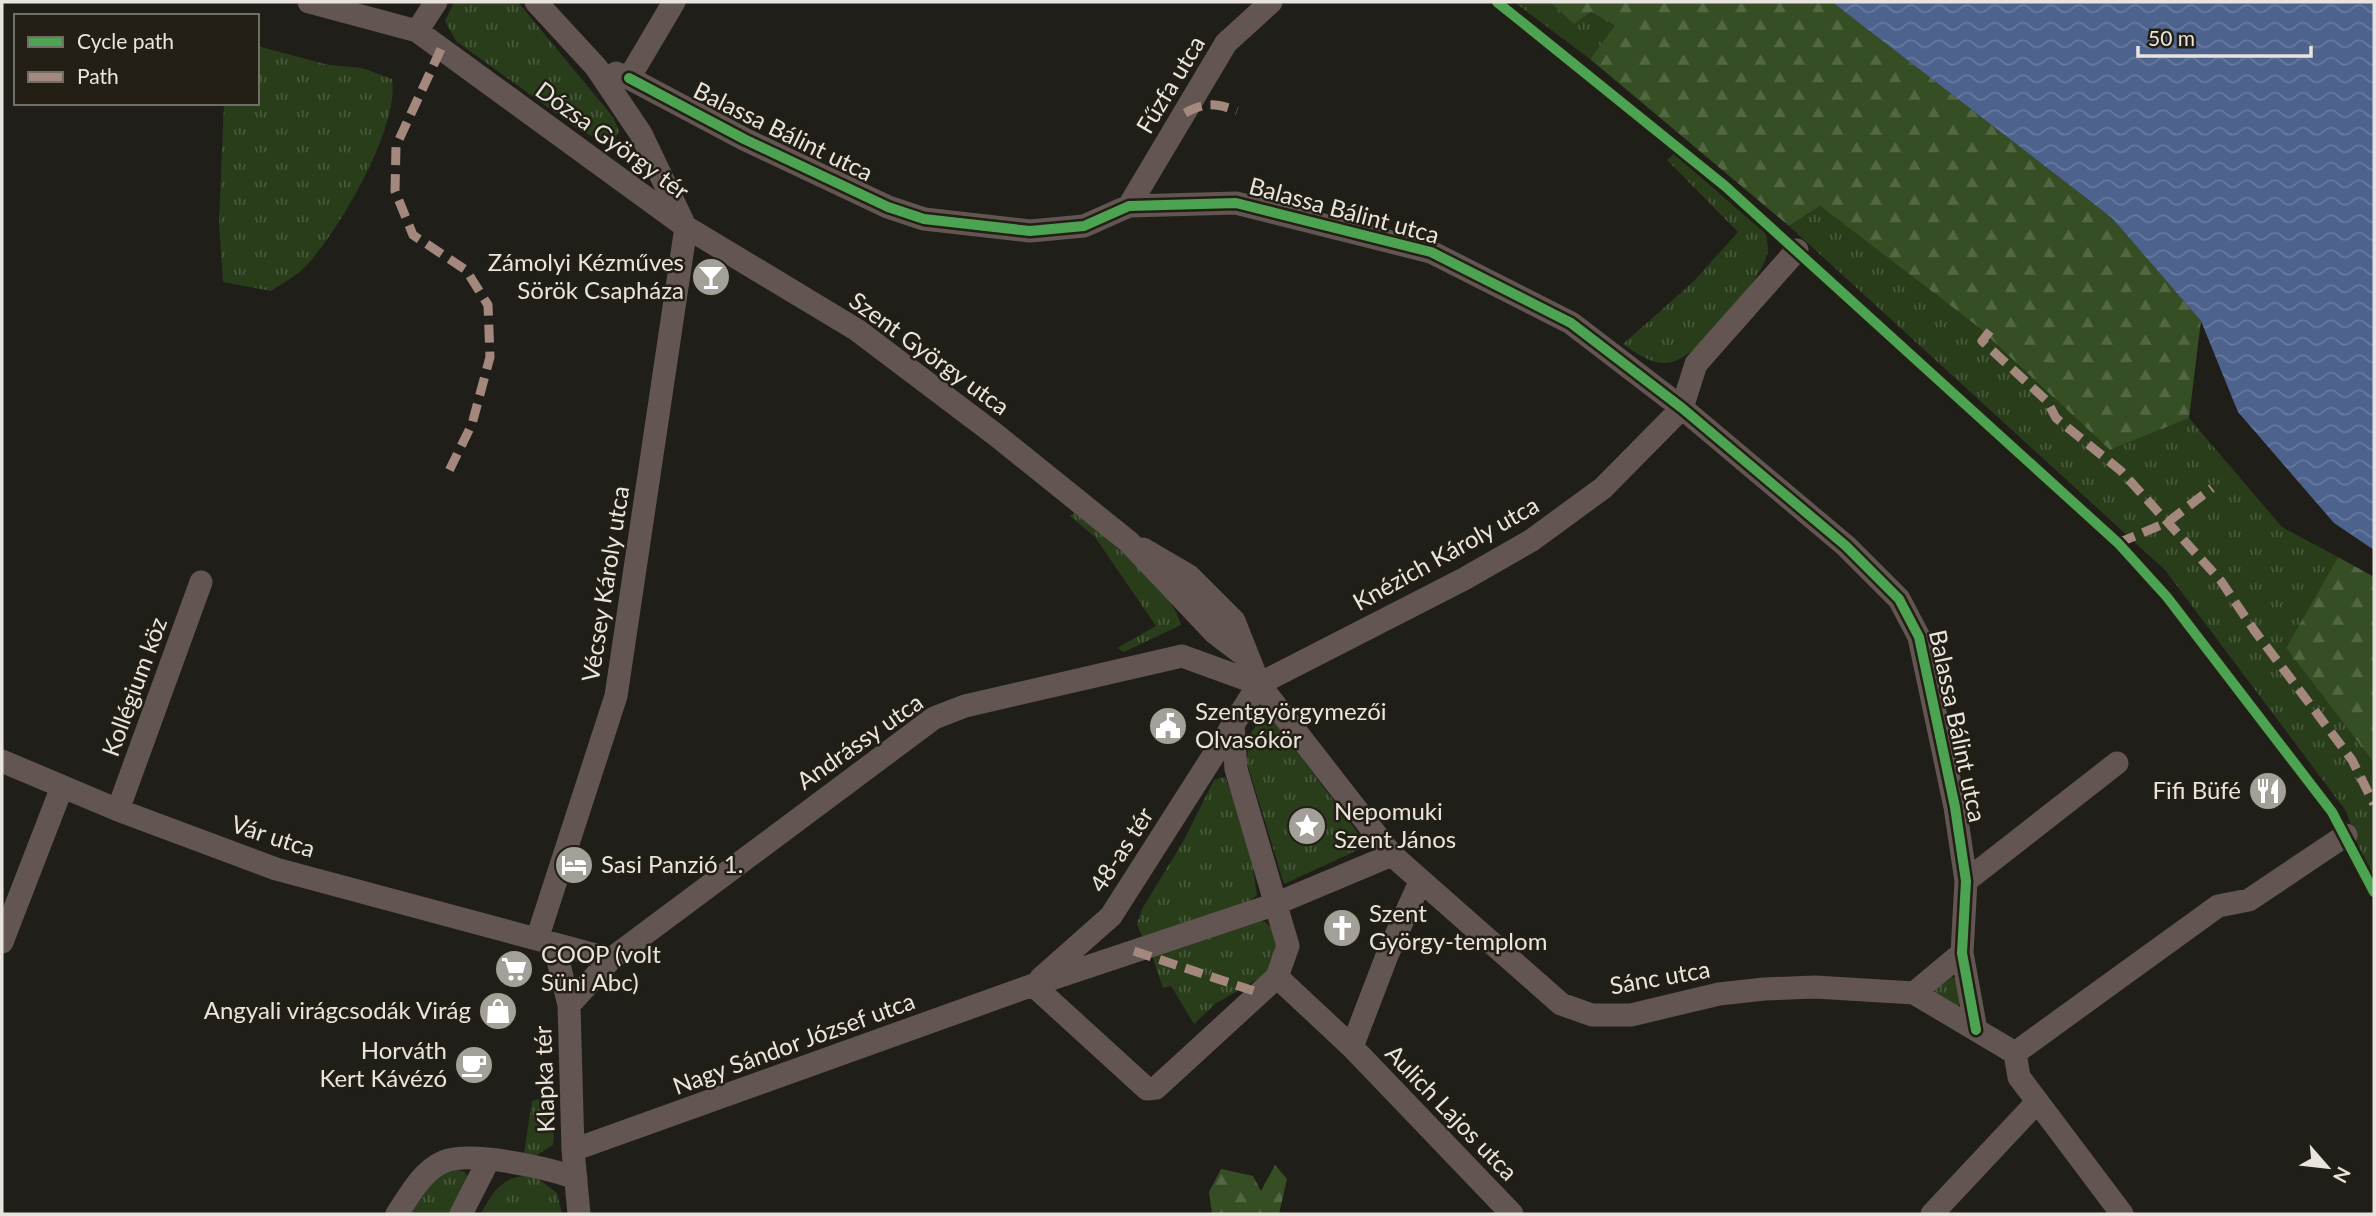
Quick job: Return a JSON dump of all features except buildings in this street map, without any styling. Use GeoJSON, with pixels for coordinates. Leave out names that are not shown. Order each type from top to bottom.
{"type":"FeatureCollection","features":[{"type":"Feature","properties":{"kind":"street"},"geometry":{"type":"LineString","coordinates":[[309,2],[417,31],[436,2]]}},
{"type":"Feature","properties":{"kind":"street","name":"Dózsa György tér"},"geometry":{"type":"LineString","coordinates":[[536,2],[596,67],[641,134],[686,227]]}},
{"type":"Feature","properties":{"kind":"street"},"geometry":{"type":"LineString","coordinates":[[629,78],[674,2]]}},
{"type":"Feature","properties":{"kind":"street","name":"Fűzfa utca"},"geometry":{"type":"LineString","coordinates":[[1129,206],[1226,43],[1271,2]]}},
{"type":"Feature","properties":{"kind":"street","name":"Dózsa György tér"},"geometry":{"type":"LineString","coordinates":[[417,31],[686,227]]}},
{"type":"Feature","properties":{"kind":"street","name":"Balassa Bálint utca"},"geometry":{"type":"LineString","coordinates":[[596,67],[629,78],[744,139],[888,206],[923,219],[1030,230],[1084,226],[1129,206],[1237,203],[1431,252],[1572,323],[1682,408],[1846,546],[1899,598],[1919,637],[1966,881],[1962,953]]}},
{"type":"Feature","properties":{"kind":"street","name":"Szent György utca"},"geometry":{"type":"LineString","coordinates":[[686,227],[857,330],[996,435],[1129,542],[1172,563],[1189,576],[1234,621],[1259,684]]}},
{"type":"Feature","properties":{"kind":"street","name":"Vécsey Károly utca"},"geometry":{"type":"LineString","coordinates":[[545,941],[616,696],[686,227]]}},
{"type":"Feature","properties":{"kind":"street","name":"Knézich Károly utca"},"geometry":{"type":"LineString","coordinates":[[1259,684],[1464,579],[1532,540],[1603,488],[1682,408],[1696,364],[1797,250]]}},
{"type":"Feature","properties":{"kind":"street","name":"Kollégium köz"},"geometry":{"type":"LineString","coordinates":[[118,810],[201,582]]}},
{"type":"Feature","properties":{"kind":"street","name":"Andrássy utca"},"geometry":{"type":"LineString","coordinates":[[611,959],[934,718],[965,706],[1182,656],[1259,684]]}},
{"type":"Feature","properties":{"kind":"street"},"geometry":{"type":"LineString","coordinates":[[1259,684],[1392,855],[1420,882],[1388,953],[1352,1047],[1277,977]]}},
{"type":"Feature","properties":{"kind":"street","name":"48-as tér"},"geometry":{"type":"LineString","coordinates":[[1033,985],[1111,916],[1259,684]]}},
{"type":"Feature","properties":{"kind":"street"},"geometry":{"type":"LineString","coordinates":[[1233,724],[1236,769],[1273,905],[1288,946],[1277,977],[1156,1088],[1147,1089],[1033,985],[1273,905],[1392,855]]}},
{"type":"Feature","properties":{"kind":"street","name":"Vár utca"},"geometry":{"type":"LineString","coordinates":[[2,761],[118,810],[276,869],[545,941]]}},
{"type":"Feature","properties":{"kind":"street"},"geometry":{"type":"LineString","coordinates":[[1966,881],[2117,763]]}},
{"type":"Feature","properties":{"kind":"street"},"geometry":{"type":"LineString","coordinates":[[2,942],[62,787]]}},
{"type":"Feature","properties":{"kind":"street"},"geometry":{"type":"LineString","coordinates":[[2122,1214],[2019,1077],[2015,1053],[2218,906],[2249,900],[2346,835]]}},
{"type":"Feature","properties":{"kind":"street","name":"Sánc utca"},"geometry":{"type":"LineString","coordinates":[[1420,882],[1561,1004],[1592,1015],[1631,1015],[1718,994],[1764,989],[1815,987],[1914,993],[2015,1053]]}},
{"type":"Feature","properties":{"kind":"street"},"geometry":{"type":"LineString","coordinates":[[545,941],[611,959]]}},
{"type":"Feature","properties":{"kind":"street","name":"Klapka tér"},"geometry":{"type":"LineString","coordinates":[[545,941],[569,1005],[573,1150],[579,1214]]}},
{"type":"Feature","properties":{"kind":"street"},"geometry":{"type":"LineString","coordinates":[[1914,993],[1962,953],[1976,1030]]}},
{"type":"Feature","properties":{"kind":"street","name":"Klapka tér"},"geometry":{"type":"LineString","coordinates":[[569,1005],[611,959]]}},
{"type":"Feature","properties":{"kind":"street","name":"Nagy Sándor József utca"},"geometry":{"type":"LineString","coordinates":[[573,1150],[1033,985]]}},
{"type":"Feature","properties":{"kind":"street","name":"Aulich Lajos utca"},"geometry":{"type":"LineString","coordinates":[[1352,1047],[1511,1214]]}},
{"type":"Feature","properties":{"kind":"street"},"geometry":{"type":"LineString","coordinates":[[1932,1214],[2037,1102]]}},
{"type":"Feature","properties":{"kind":"street"},"geometry":{"type":"LineString","coordinates":[[397,1214],[420,1182],[444,1161],[529,1164],[576,1178]]}},
{"type":"Feature","properties":{"kind":"street"},"geometry":{"type":"LineString","coordinates":[[461,1214],[488,1161]]}},
{"type":"Feature","properties":{"kind":"green space"},"geometry":{"type":"Polygon","coordinates":[[[454,2],[518,2],[613,117],[619,131],[614,140],[605,141],[582,132],[456,41],[445,21],[454,2]]]}},
{"type":"Feature","properties":{"kind":"green space"},"geometry":{"type":"Polygon","coordinates":[[[1514,2],[1550,2],[1574,24],[1591,12],[1616,27],[1590,59],[1514,2]]]}},
{"type":"Feature","properties":{"kind":"green space"},"geometry":{"type":"Polygon","coordinates":[[[1550,2],[1832,2],[2112,218],[2201,321],[2189,418],[2110,450],[1977,326],[1820,206],[1789,226],[1590,59],[1615,26],[1591,12],[1574,24],[1550,2]]]}},
{"type":"Feature","properties":{"kind":"green space"},"geometry":{"type":"Polygon","coordinates":[[[259,47],[329,65],[362,68],[392,79],[392,99],[387,124],[364,177],[334,229],[306,266],[294,276],[271,291],[223,282],[219,223],[224,105],[259,105],[259,47]]]}},
{"type":"Feature","properties":{"kind":"green space"},"geometry":{"type":"Polygon","coordinates":[[[1674,154],[1766,234],[1768,250],[1753,283],[1713,333],[1684,356],[1672,362],[1659,363],[1623,344],[1693,282],[1738,232],[1667,160],[1674,154]]]}},
{"type":"Feature","properties":{"kind":"green space"},"geometry":{"type":"Polygon","coordinates":[[[1820,206],[1977,326],[2110,450],[2189,418],[2282,527],[2338,557],[2286,648],[2374,763],[2374,892],[2346,811],[2165,570],[1789,226],[1820,206]]]}},
{"type":"Feature","properties":{"kind":"green space"},"geometry":{"type":"Polygon","coordinates":[[[1075,512],[1151,578],[1164,593],[1181,625],[1124,652],[1117,648],[1156,626],[1095,537],[1070,516],[1075,512]]]}},
{"type":"Feature","properties":{"kind":"green space"},"geometry":{"type":"Polygon","coordinates":[[[2338,557],[2374,577],[2374,763],[2286,648],[2338,557]]]}},
{"type":"Feature","properties":{"kind":"green space"},"geometry":{"type":"Polygon","coordinates":[[[1273,720],[1361,837],[1362,848],[1284,884],[1247,763],[1249,736],[1259,721],[1273,720]]]}},
{"type":"Feature","properties":{"kind":"green space"},"geometry":{"type":"Polygon","coordinates":[[[1225,777],[1248,836],[1257,895],[1249,902],[1149,939],[1142,936],[1137,924],[1142,909],[1184,840],[1214,780],[1225,777]]]}},
{"type":"Feature","properties":{"kind":"green space"},"geometry":{"type":"Polygon","coordinates":[[[1256,918],[1270,927],[1276,940],[1270,972],[1215,1004],[1194,1024],[1171,986],[1163,988],[1151,953],[1256,918]]]}},
{"type":"Feature","properties":{"kind":"green space"},"geometry":{"type":"Polygon","coordinates":[[[1951,976],[1958,980],[1963,996],[1959,1005],[1952,1007],[1933,994],[1936,985],[1951,976]]]}},
{"type":"Feature","properties":{"kind":"green space"},"geometry":{"type":"Polygon","coordinates":[[[538,1099],[554,1135],[553,1145],[537,1155],[524,1153],[532,1101],[538,1099]]]}},
{"type":"Feature","properties":{"kind":"green space"},"geometry":{"type":"Polygon","coordinates":[[[1275,1165],[1287,1179],[1279,1214],[1212,1214],[1209,1192],[1221,1169],[1253,1176],[1261,1191],[1275,1165]]]}},
{"type":"Feature","properties":{"kind":"green space"},"geometry":{"type":"Polygon","coordinates":[[[453,1169],[465,1172],[468,1178],[451,1214],[410,1214],[440,1171],[453,1169]]]}},
{"type":"Feature","properties":{"kind":"green space"},"geometry":{"type":"Polygon","coordinates":[[[533,1175],[557,1193],[562,1214],[481,1214],[495,1191],[507,1181],[533,1175]]]}},
{"type":"Feature","properties":{"kind":"water"},"geometry":{"type":"Polygon","coordinates":[[[1832,2],[2374,2],[2374,550],[2334,523],[2238,412],[2201,321],[2112,218],[1832,2]]]}},
{"type":"Feature","properties":{"kind":"marked path"},"geometry":{"type":"LineString","coordinates":[[441,49],[396,146],[395,191],[413,235],[466,270],[488,305],[490,357],[472,424],[447,475]]}},
{"type":"Feature","properties":{"kind":"marked path"},"geometry":{"type":"LineString","coordinates":[[1185,113],[1211,105],[1237,111]]}},
{"type":"Feature","properties":{"kind":"marked path"},"geometry":{"type":"LineString","coordinates":[[1990,331],[1982,341],[2047,401],[2056,418],[2121,471],[2221,581],[2254,630],[2352,760],[2374,804]]}},
{"type":"Feature","properties":{"kind":"marked path"},"geometry":{"type":"LineString","coordinates":[[2118,543],[2168,522],[2212,488]]}},
{"type":"Feature","properties":{"kind":"marked path"},"geometry":{"type":"LineString","coordinates":[[1134,951],[1260,993]]}},
{"type":"Feature","properties":{"kind":"cycle path"},"geometry":{"type":"LineString","coordinates":[[1497,2],[1725,186],[2118,543],[2167,597],[2332,812],[2374,892]]}},
{"type":"Feature","properties":{"kind":"cycle path"},"geometry":{"type":"LineString","coordinates":[[629,78],[744,139],[888,207],[924,219],[1030,231],[1084,226],[1129,206],[1236,203],[1431,252],[1571,323],[1682,408],[1846,546],[1899,599],[1919,637],[1955,807],[1966,881],[1962,953],[1976,1030]]}},
{"type":"Feature","properties":{"kind":"place","name":"Zámolyi Kézműves Sörök Csapháza"},"geometry":{"type":"Point","coordinates":[711,277]}},
{"type":"Feature","properties":{"kind":"place","name":"Szentgyörgymezői Olvasókör"},"geometry":{"type":"Point","coordinates":[1168,726]}},
{"type":"Feature","properties":{"kind":"place","name":"Fifi Büfé"},"geometry":{"type":"Point","coordinates":[2268,791]}},
{"type":"Feature","properties":{"kind":"place","name":"Nepomuki Szent János"},"geometry":{"type":"Point","coordinates":[1307,826]}},
{"type":"Feature","properties":{"kind":"place","name":"Sasi Panzió 1."},"geometry":{"type":"Point","coordinates":[574,865]}},
{"type":"Feature","properties":{"kind":"place","name":"Szent György-templom"},"geometry":{"type":"Point","coordinates":[1342,928]}},
{"type":"Feature","properties":{"kind":"place","name":"COOP (volt Süni Abc)"},"geometry":{"type":"Point","coordinates":[514,969]}},
{"type":"Feature","properties":{"kind":"place","name":"Angyali virágcsodák Virág"},"geometry":{"type":"Point","coordinates":[498,1011]}},
{"type":"Feature","properties":{"kind":"place","name":"Horváth Kert Kávézó"},"geometry":{"type":"Point","coordinates":[474,1065]}}]}
